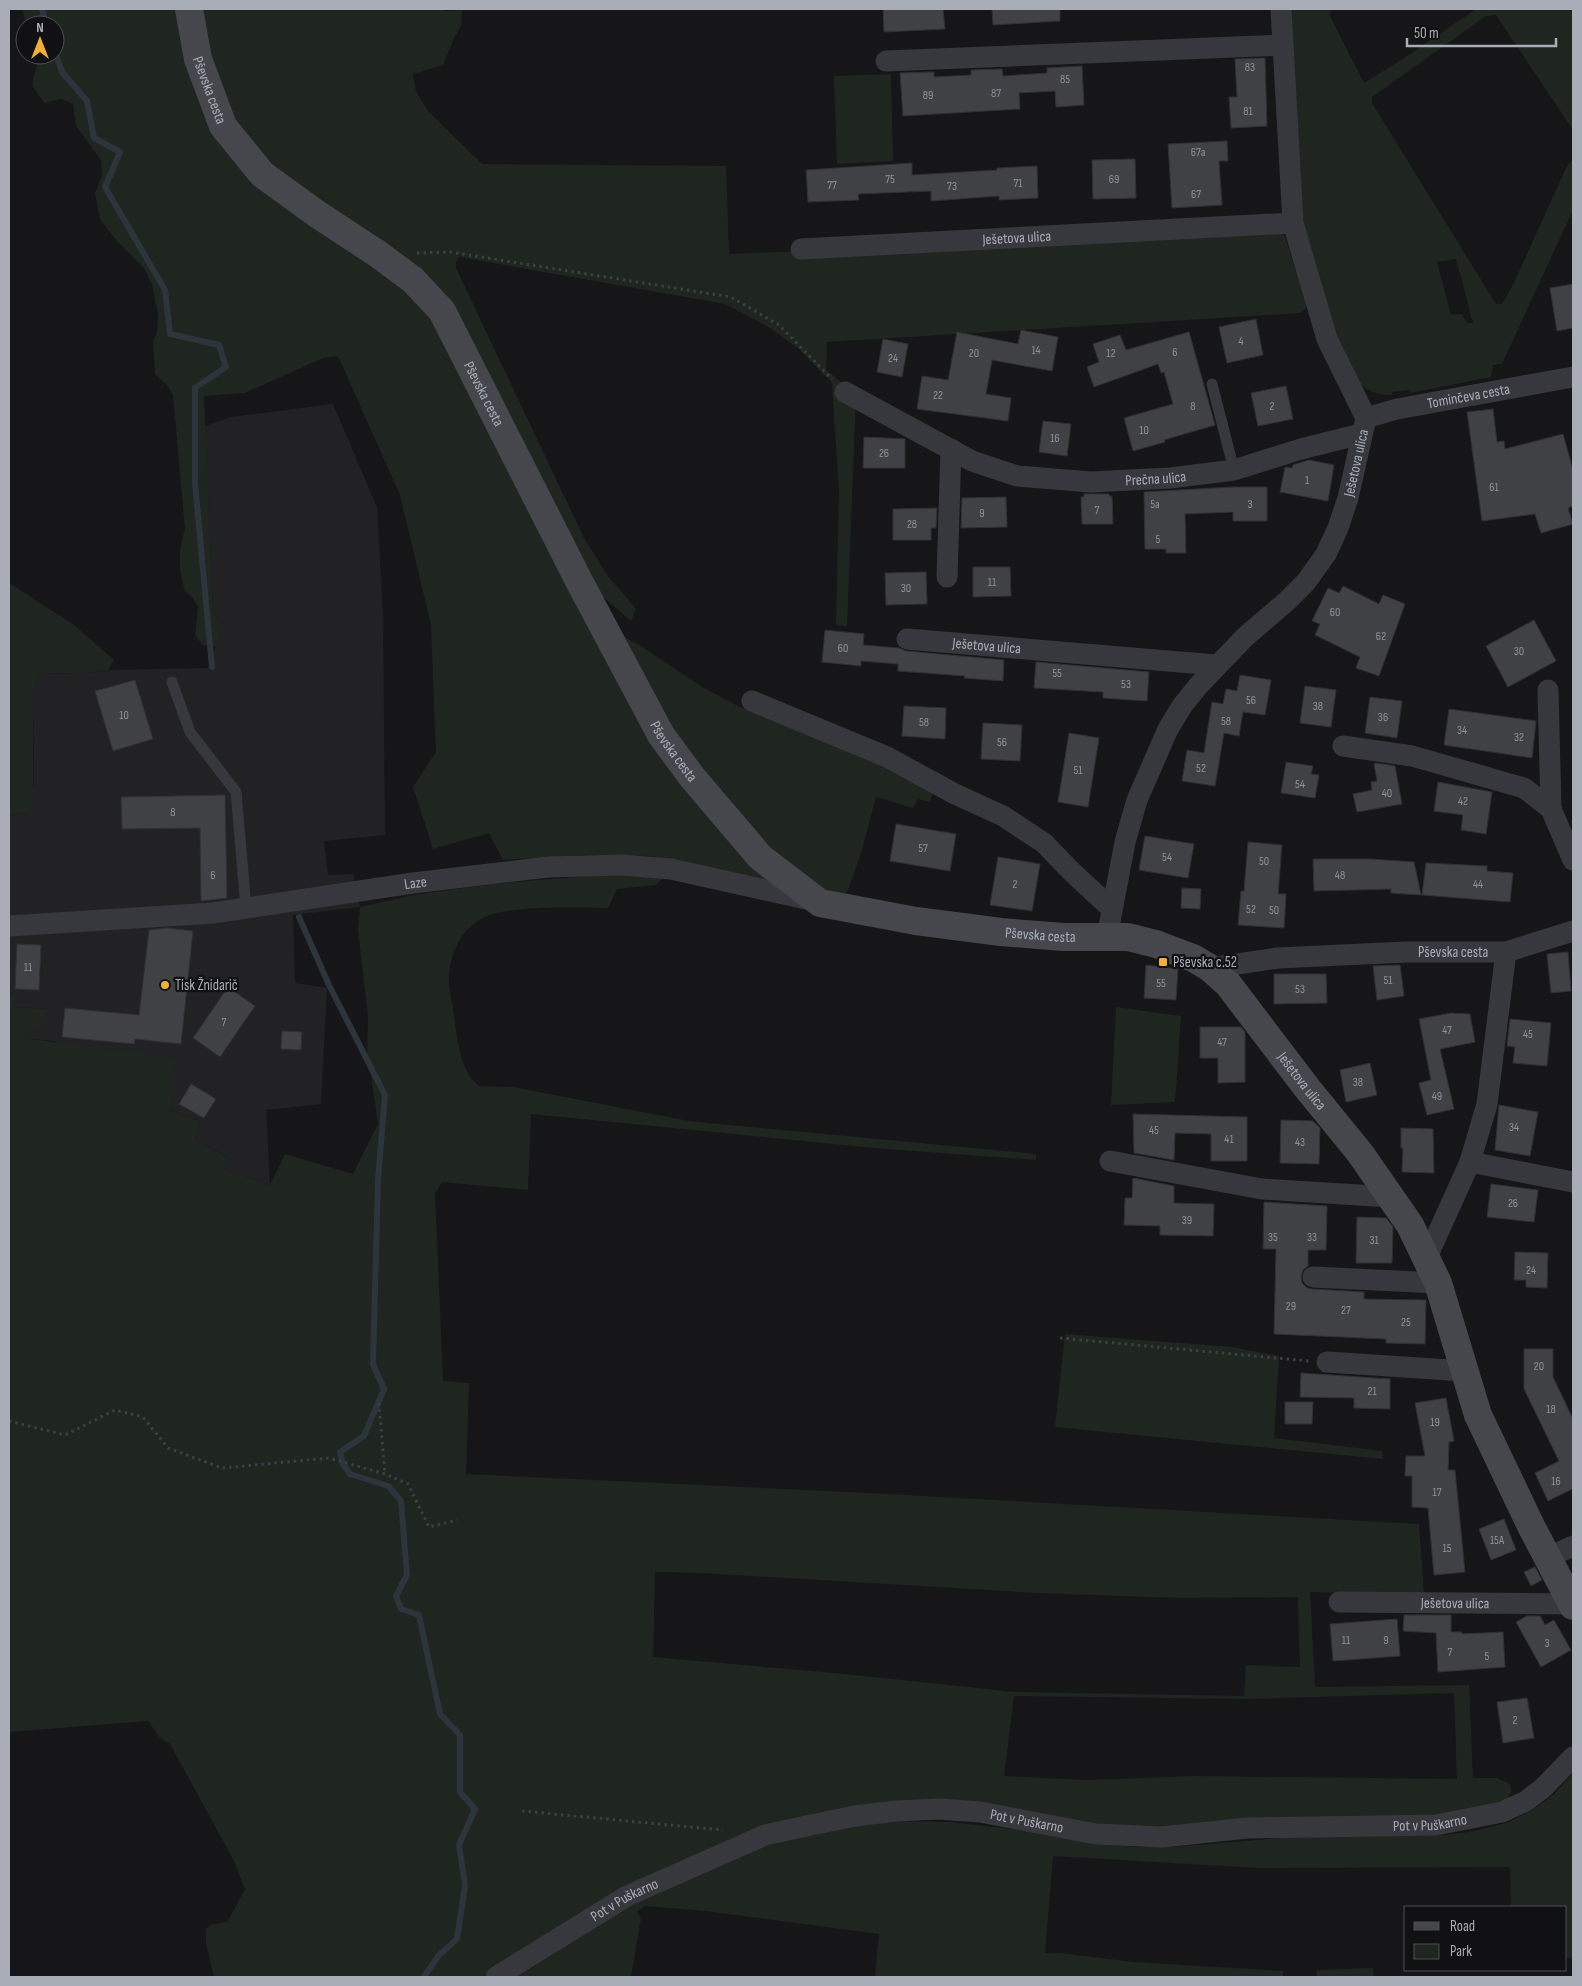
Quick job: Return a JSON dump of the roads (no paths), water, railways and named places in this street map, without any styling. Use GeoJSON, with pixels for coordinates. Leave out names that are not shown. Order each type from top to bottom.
{"type":"FeatureCollection","features":[{"type":"Feature","properties":{"kind":"street","name":"Pševska cesta"},"geometry":{"type":"LineString","coordinates":[[189,9],[198,59],[223,126],[262,174],[413,280],[442,311],[579,581],[661,735],[692,777],[760,857],[820,902],[916,921],[992,931],[1064,937],[1128,937],[1156,944],[1193,958],[1210,968],[1278,958],[1406,952],[1506,952],[1573,931]]}},
{"type":"Feature","properties":{"kind":"street","name":"Ješetova ulica"},"geometry":{"type":"LineString","coordinates":[[1107,937],[1126,842],[1137,800],[1168,729],[1182,706],[1216,665],[1245,637],[1288,601],[1306,582],[1326,554],[1338,528],[1348,498],[1364,426],[1327,340],[1294,223],[1281,9]]}},
{"type":"Feature","properties":{"kind":"street"},"geometry":{"type":"LineString","coordinates":[[886,61],[1282,45]]}},
{"type":"Feature","properties":{"kind":"street","name":"Ješetova ulica"},"geometry":{"type":"LineString","coordinates":[[801,249],[1294,223]]}},
{"type":"Feature","properties":{"kind":"street","name":"Tominčeva cesta"},"geometry":{"type":"LineString","coordinates":[[1364,426],[1397,409],[1573,377]]}},
{"type":"Feature","properties":{"kind":"street","name":"Prečna ulica"},"geometry":{"type":"LineString","coordinates":[[845,392],[972,462],[1017,476],[1091,482],[1170,478],[1234,470],[1301,449],[1364,426]]}},
{"type":"Feature","properties":{"kind":"street"},"geometry":{"type":"LineString","coordinates":[[947,577],[951,449]]}},
{"type":"Feature","properties":{"kind":"street","name":"Ješetova ulica"},"geometry":{"type":"LineString","coordinates":[[907,639],[1216,665]]}},
{"type":"Feature","properties":{"kind":"street"},"geometry":{"type":"LineString","coordinates":[[1548,690],[1551,809],[1573,860]]}},
{"type":"Feature","properties":{"kind":"street"},"geometry":{"type":"LineString","coordinates":[[752,701],[887,757],[955,794],[1003,816],[1044,843],[1112,909]]}},
{"type":"Feature","properties":{"kind":"street"},"geometry":{"type":"LineString","coordinates":[[1343,746],[1412,756],[1476,773],[1524,788],[1551,809]]}},
{"type":"Feature","properties":{"kind":"street","name":"Laze"},"geometry":{"type":"LineString","coordinates":[[9,926],[212,913],[414,883],[548,867],[621,865],[671,869],[820,902]]}},
{"type":"Feature","properties":{"kind":"street","name":"Pševska cesta"},"geometry":{"type":"LineString","coordinates":[[1470,1162],[1487,1104],[1506,952]]}},
{"type":"Feature","properties":{"kind":"street","name":"Ješetova ulica"},"geometry":{"type":"LineString","coordinates":[[1210,968],[1228,984],[1307,1088],[1360,1153],[1410,1225],[1438,1282],[1478,1415],[1531,1526],[1573,1605],[1339,1602]]}},
{"type":"Feature","properties":{"kind":"street"},"geometry":{"type":"LineString","coordinates":[[1110,1160],[1262,1189],[1391,1197]]}},
{"type":"Feature","properties":{"kind":"street"},"geometry":{"type":"LineString","coordinates":[[1427,1257],[1470,1162],[1573,1182]]}},
{"type":"Feature","properties":{"kind":"street"},"geometry":{"type":"LineString","coordinates":[[1313,1277],[1438,1282]]}},
{"type":"Feature","properties":{"kind":"street"},"geometry":{"type":"LineString","coordinates":[[1327,1362],[1465,1371]]}},
{"type":"Feature","properties":{"kind":"street"},"geometry":{"type":"LineString","coordinates":[[1549,1558],[1573,1546]]}},
{"type":"Feature","properties":{"kind":"street","name":"Pot v Puškarno"},"geometry":{"type":"LineString","coordinates":[[496,1977],[627,1896],[765,1835],[855,1816],[896,1811],[939,1810],[980,1812],[1096,1834],[1162,1837],[1247,1828],[1436,1825],[1502,1812],[1526,1801],[1543,1788],[1573,1757]]}},
{"type":"Feature","properties":{"kind":"lane"},"geometry":{"type":"LineString","coordinates":[[1212,384],[1234,470]]}},
{"type":"Feature","properties":{"kind":"lane"},"geometry":{"type":"LineString","coordinates":[[172,682],[190,732],[236,792],[246,908]]}},
{"type":"Feature","properties":{"kind":"waterway"},"geometry":{"type":"LineString","coordinates":[[42,9],[44,15]]}},
{"type":"Feature","properties":{"kind":"waterway"},"geometry":{"type":"LineString","coordinates":[[60,65],[62,72],[87,101],[94,138],[120,152],[105,187],[165,290],[170,334],[219,345],[226,367],[195,388],[195,483],[212,667]]}},
{"type":"Feature","properties":{"kind":"waterway"},"geometry":{"type":"LineString","coordinates":[[299,917],[329,985],[385,1095],[378,1180],[373,1364],[384,1389],[364,1436],[340,1452],[343,1464],[350,1474],[388,1486],[401,1501],[407,1575],[396,1596],[401,1609],[419,1615],[440,1714],[460,1735],[460,1792],[475,1809],[459,1845],[465,1885],[457,1939],[439,1955],[424,1977]]}},
{"type":"Feature","properties":{"kind":"place","name":"Pševska c.52"},"geometry":{"type":"Point","coordinates":[1163,962]}},
{"type":"Feature","properties":{"kind":"place","name":"Tisk Žnidarič"},"geometry":{"type":"Point","coordinates":[165,985]}}]}
